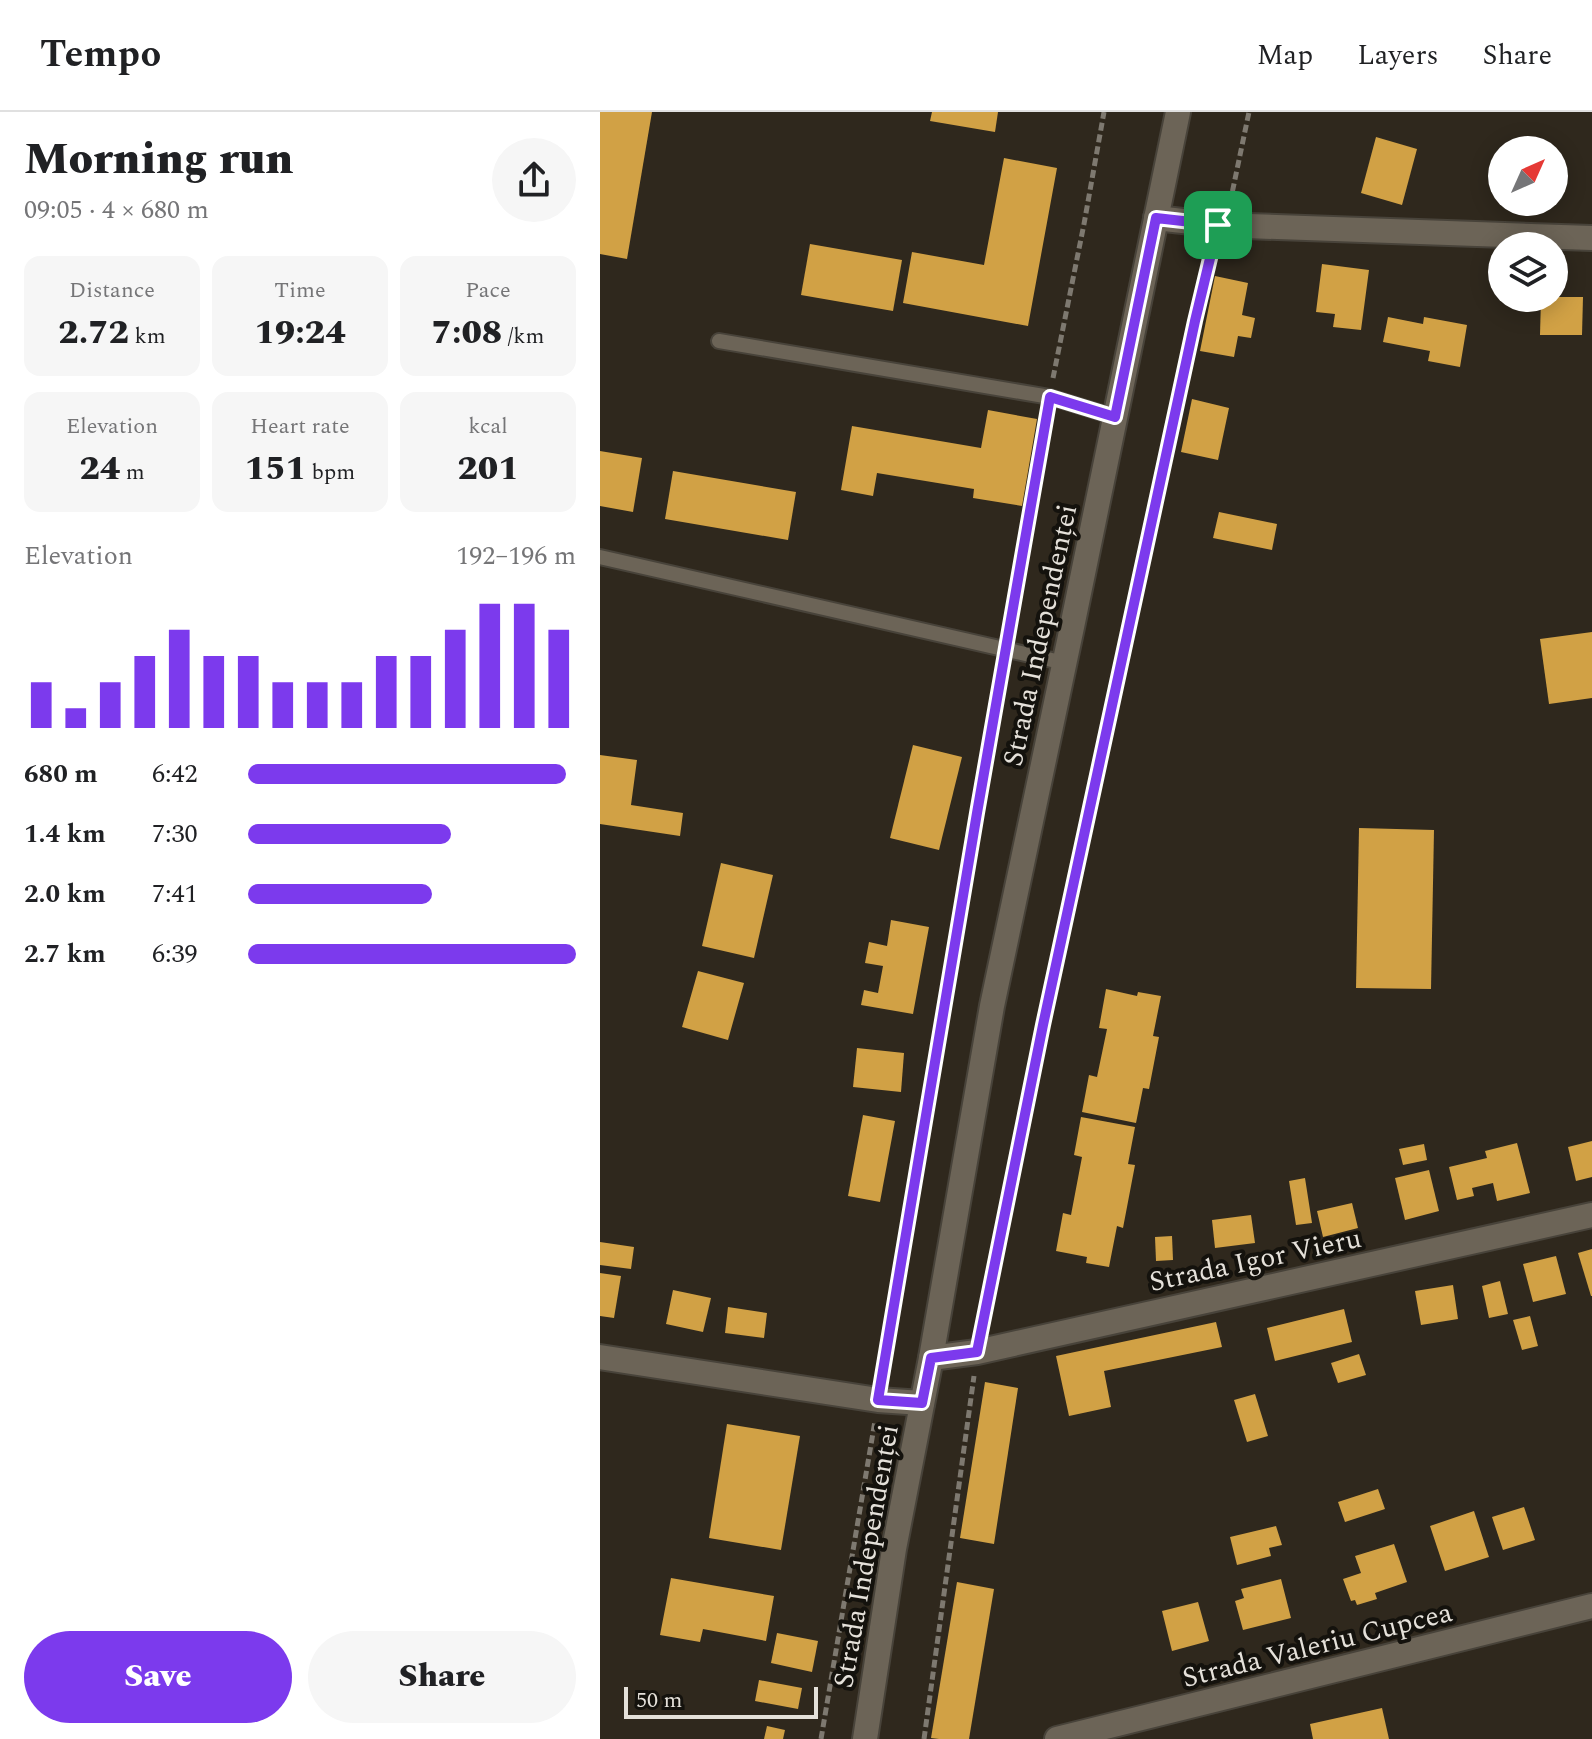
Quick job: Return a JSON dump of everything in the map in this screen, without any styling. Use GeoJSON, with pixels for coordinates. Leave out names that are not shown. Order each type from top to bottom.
{"type":"FeatureCollection","features":[{"type":"Feature","properties":{"kind":"street","name":"Strada Independenței"},"geometry":{"type":"LineString","coordinates":[[865,1739],[894,1549],[931,1358],[992,1006],[1178,112]]}},
{"type":"Feature","properties":{"kind":"street"},"geometry":{"type":"LineString","coordinates":[[1156,218],[1218,225],[1592,238]]}},
{"type":"Feature","properties":{"kind":"street","name":"Strada Igor Vieru"},"geometry":{"type":"LineString","coordinates":[[931,1358],[977,1352],[1592,1215]]}},
{"type":"Feature","properties":{"kind":"street"},"geometry":{"type":"LineString","coordinates":[[600,1357],[878,1400],[922,1403]]}},
{"type":"Feature","properties":{"kind":"street","name":"Strada Valeriu Cupcea"},"geometry":{"type":"LineString","coordinates":[[1057,1739],[1592,1606]]}},
{"type":"Feature","properties":{"kind":"lane"},"geometry":{"type":"LineString","coordinates":[[719,341],[1050,397],[1115,417]]}},
{"type":"Feature","properties":{"kind":"lane"},"geometry":{"type":"LineString","coordinates":[[600,557],[1065,663]]}},
{"type":"Feature","properties":{"kind":"path"},"geometry":{"type":"LineString","coordinates":[[821,1739],[1050,397],[1104,112]]}},
{"type":"Feature","properties":{"kind":"path"},"geometry":{"type":"LineString","coordinates":[[924,1739],[977,1352],[1049,994],[1195,321],[1218,225],[1228,210],[1249,112]]}},
{"type":"Feature","properties":{"kind":"building"},"geometry":{"type":"Polygon","coordinates":[[[600,112],[652,112],[627,259],[600,254],[600,112]]]}},
{"type":"Feature","properties":{"kind":"building"},"geometry":{"type":"Polygon","coordinates":[[[932,112],[998,112],[995,132],[930,121],[932,112]]]}},
{"type":"Feature","properties":{"kind":"building"},"geometry":{"type":"Polygon","coordinates":[[[1376,137],[1417,149],[1402,205],[1361,193],[1376,137]]]}},
{"type":"Feature","properties":{"kind":"building"},"geometry":{"type":"Polygon","coordinates":[[[1004,158],[1057,168],[1028,326],[903,303],[912,252],[984,265],[1004,158]]]}},
{"type":"Feature","properties":{"kind":"building"},"geometry":{"type":"Polygon","coordinates":[[[810,244],[902,260],[893,311],[801,295],[810,244]]]}},
{"type":"Feature","properties":{"kind":"building"},"geometry":{"type":"Polygon","coordinates":[[[1322,264],[1369,270],[1361,330],[1333,327],[1335,314],[1316,312],[1322,264]]]}},
{"type":"Feature","properties":{"kind":"building"},"geometry":{"type":"Polygon","coordinates":[[[1215,276],[1248,283],[1242,315],[1255,318],[1251,338],[1238,336],[1234,357],[1200,351],[1215,276]]]}},
{"type":"Feature","properties":{"kind":"building"},"geometry":{"type":"Polygon","coordinates":[[[1568,297],[1583,297],[1582,335],[1540,335],[1541,312],[1568,312],[1568,297]]]}},
{"type":"Feature","properties":{"kind":"building"},"geometry":{"type":"Polygon","coordinates":[[[1388,317],[1423,324],[1424,317],[1467,325],[1460,367],[1428,361],[1430,351],[1383,342],[1388,317]]]}},
{"type":"Feature","properties":{"kind":"building"},"geometry":{"type":"Polygon","coordinates":[[[1192,399],[1229,408],[1218,460],[1181,452],[1192,399]]]}},
{"type":"Feature","properties":{"kind":"building"},"geometry":{"type":"Polygon","coordinates":[[[988,410],[1037,419],[1022,506],[973,498],[974,489],[877,473],[873,496],[841,490],[852,426],[981,448],[988,410]]]}},
{"type":"Feature","properties":{"kind":"building"},"geometry":{"type":"Polygon","coordinates":[[[600,451],[642,458],[633,512],[600,506],[600,451]]]}},
{"type":"Feature","properties":{"kind":"building"},"geometry":{"type":"Polygon","coordinates":[[[673,471],[796,492],[788,540],[665,519],[673,471]]]}},
{"type":"Feature","properties":{"kind":"building"},"geometry":{"type":"Polygon","coordinates":[[[1219,512],[1277,524],[1272,550],[1213,538],[1219,512]]]}},
{"type":"Feature","properties":{"kind":"building"},"geometry":{"type":"Polygon","coordinates":[[[1592,632],[1592,698],[1549,704],[1540,639],[1592,632]]]}},
{"type":"Feature","properties":{"kind":"building"},"geometry":{"type":"Polygon","coordinates":[[[913,745],[962,757],[939,850],[890,838],[913,745]]]}},
{"type":"Feature","properties":{"kind":"building"},"geometry":{"type":"Polygon","coordinates":[[[600,755],[637,760],[631,805],[683,813],[680,836],[600,824],[600,755]]]}},
{"type":"Feature","properties":{"kind":"building"},"geometry":{"type":"Polygon","coordinates":[[[1359,828],[1434,830],[1431,989],[1356,988],[1359,828]]]}},
{"type":"Feature","properties":{"kind":"building"},"geometry":{"type":"Polygon","coordinates":[[[721,863],[773,875],[754,958],[702,946],[721,863]]]}},
{"type":"Feature","properties":{"kind":"building"},"geometry":{"type":"Polygon","coordinates":[[[891,920],[929,927],[913,1014],[861,1005],[864,990],[878,993],[883,966],[865,963],[869,942],[887,946],[891,920]]]}},
{"type":"Feature","properties":{"kind":"building"},"geometry":{"type":"Polygon","coordinates":[[[698,971],[744,983],[728,1040],[682,1027],[698,971]]]}},
{"type":"Feature","properties":{"kind":"building"},"geometry":{"type":"Polygon","coordinates":[[[1106,989],[1137,996],[1138,992],[1161,996],[1153,1036],[1159,1037],[1149,1089],[1143,1088],[1136,1123],[1082,1112],[1089,1075],[1097,1077],[1107,1029],[1099,1028],[1106,989]]]}},
{"type":"Feature","properties":{"kind":"building"},"geometry":{"type":"Polygon","coordinates":[[[857,1048],[904,1053],[901,1092],[853,1087],[857,1048]]]}},
{"type":"Feature","properties":{"kind":"building"},"geometry":{"type":"Polygon","coordinates":[[[863,1115],[895,1121],[880,1202],[848,1196],[863,1115]]]}},
{"type":"Feature","properties":{"kind":"building"},"geometry":{"type":"Polygon","coordinates":[[[1081,1117],[1135,1127],[1128,1164],[1135,1165],[1123,1228],[1117,1226],[1109,1267],[1086,1263],[1087,1257],[1056,1251],[1063,1213],[1071,1215],[1082,1157],[1074,1155],[1081,1117]]]}},
{"type":"Feature","properties":{"kind":"building"},"geometry":{"type":"Polygon","coordinates":[[[1592,1141],[1592,1177],[1576,1181],[1568,1147],[1592,1141]]]}},
{"type":"Feature","properties":{"kind":"building"},"geometry":{"type":"Polygon","coordinates":[[[1517,1143],[1530,1193],[1497,1201],[1493,1183],[1472,1188],[1474,1196],[1457,1200],[1449,1167],[1487,1158],[1485,1151],[1517,1143]]]}},
{"type":"Feature","properties":{"kind":"building"},"geometry":{"type":"Polygon","coordinates":[[[1424,1144],[1427,1160],[1403,1165],[1399,1149],[1424,1144]]]}},
{"type":"Feature","properties":{"kind":"building"},"geometry":{"type":"Polygon","coordinates":[[[1429,1170],[1439,1211],[1405,1220],[1395,1178],[1429,1170]]]}},
{"type":"Feature","properties":{"kind":"building"},"geometry":{"type":"Polygon","coordinates":[[[1305,1178],[1312,1223],[1296,1225],[1289,1181],[1305,1178]]]}},
{"type":"Feature","properties":{"kind":"building"},"geometry":{"type":"Polygon","coordinates":[[[1352,1203],[1358,1228],[1323,1237],[1317,1211],[1352,1203]]]}},
{"type":"Feature","properties":{"kind":"building"},"geometry":{"type":"Polygon","coordinates":[[[1251,1215],[1255,1243],[1215,1248],[1212,1220],[1251,1215]]]}},
{"type":"Feature","properties":{"kind":"building"},"geometry":{"type":"Polygon","coordinates":[[[1172,1236],[1173,1260],[1156,1261],[1155,1237],[1172,1236]]]}},
{"type":"Feature","properties":{"kind":"building"},"geometry":{"type":"Polygon","coordinates":[[[600,1242],[634,1247],[631,1269],[600,1265],[600,1242]]]}},
{"type":"Feature","properties":{"kind":"building"},"geometry":{"type":"Polygon","coordinates":[[[1592,1249],[1592,1296],[1591,1296],[1578,1253],[1592,1249]]]}},
{"type":"Feature","properties":{"kind":"building"},"geometry":{"type":"Polygon","coordinates":[[[1556,1256],[1566,1294],[1533,1302],[1523,1264],[1556,1256]]]}},
{"type":"Feature","properties":{"kind":"building"},"geometry":{"type":"Polygon","coordinates":[[[600,1273],[621,1276],[614,1318],[600,1316],[600,1273]]]}},
{"type":"Feature","properties":{"kind":"building"},"geometry":{"type":"Polygon","coordinates":[[[1500,1281],[1508,1314],[1489,1318],[1482,1286],[1500,1281]]]}},
{"type":"Feature","properties":{"kind":"building"},"geometry":{"type":"Polygon","coordinates":[[[1453,1285],[1458,1319],[1421,1325],[1415,1291],[1453,1285]]]}},
{"type":"Feature","properties":{"kind":"building"},"geometry":{"type":"Polygon","coordinates":[[[673,1290],[711,1298],[703,1332],[666,1324],[673,1290]]]}},
{"type":"Feature","properties":{"kind":"building"},"geometry":{"type":"Polygon","coordinates":[[[728,1307],[767,1313],[764,1338],[725,1333],[728,1307]]]}},
{"type":"Feature","properties":{"kind":"building"},"geometry":{"type":"Polygon","coordinates":[[[1344,1309],[1352,1342],[1275,1361],[1267,1328],[1344,1309]]]}},
{"type":"Feature","properties":{"kind":"building"},"geometry":{"type":"Polygon","coordinates":[[[1530,1316],[1538,1346],[1522,1350],[1513,1320],[1530,1316]]]}},
{"type":"Feature","properties":{"kind":"building"},"geometry":{"type":"Polygon","coordinates":[[[1216,1322],[1222,1347],[1104,1371],[1111,1407],[1069,1416],[1056,1356],[1216,1322]]]}},
{"type":"Feature","properties":{"kind":"building"},"geometry":{"type":"Polygon","coordinates":[[[1359,1354],[1366,1375],[1338,1383],[1331,1363],[1359,1354]]]}},
{"type":"Feature","properties":{"kind":"building"},"geometry":{"type":"Polygon","coordinates":[[[985,1382],[1018,1388],[994,1544],[960,1538],[985,1382]]]}},
{"type":"Feature","properties":{"kind":"building"},"geometry":{"type":"Polygon","coordinates":[[[1255,1394],[1268,1436],[1247,1442],[1234,1400],[1255,1394]]]}},
{"type":"Feature","properties":{"kind":"building"},"geometry":{"type":"Polygon","coordinates":[[[727,1424],[800,1436],[781,1550],[709,1538],[727,1424]]]}},
{"type":"Feature","properties":{"kind":"building"},"geometry":{"type":"Polygon","coordinates":[[[1378,1489],[1385,1509],[1345,1522],[1338,1502],[1378,1489]]]}},
{"type":"Feature","properties":{"kind":"building"},"geometry":{"type":"Polygon","coordinates":[[[1524,1507],[1535,1540],[1503,1550],[1492,1517],[1524,1507]]]}},
{"type":"Feature","properties":{"kind":"building"},"geometry":{"type":"Polygon","coordinates":[[[1474,1511],[1489,1557],[1445,1571],[1430,1526],[1474,1511]]]}},
{"type":"Feature","properties":{"kind":"building"},"geometry":{"type":"Polygon","coordinates":[[[1276,1526],[1282,1545],[1269,1548],[1271,1556],[1237,1565],[1230,1537],[1276,1526]]]}},
{"type":"Feature","properties":{"kind":"building"},"geometry":{"type":"Polygon","coordinates":[[[1394,1544],[1407,1582],[1375,1593],[1377,1599],[1357,1605],[1355,1600],[1351,1601],[1343,1579],[1361,1573],[1355,1556],[1394,1544]]]}},
{"type":"Feature","properties":{"kind":"building"},"geometry":{"type":"Polygon","coordinates":[[[671,1578],[774,1596],[766,1641],[703,1629],[700,1642],[660,1635],[671,1578]]]}},
{"type":"Feature","properties":{"kind":"building"},"geometry":{"type":"Polygon","coordinates":[[[1281,1579],[1291,1618],[1243,1630],[1235,1601],[1244,1598],[1241,1589],[1281,1579]]]}},
{"type":"Feature","properties":{"kind":"building"},"geometry":{"type":"Polygon","coordinates":[[[957,1582],[994,1589],[969,1739],[931,1738],[957,1582]]]}},
{"type":"Feature","properties":{"kind":"building"},"geometry":{"type":"Polygon","coordinates":[[[1198,1602],[1209,1641],[1172,1651],[1162,1611],[1198,1602]]]}},
{"type":"Feature","properties":{"kind":"building"},"geometry":{"type":"Polygon","coordinates":[[[777,1633],[818,1641],[812,1672],[771,1663],[777,1633]]]}},
{"type":"Feature","properties":{"kind":"building"},"geometry":{"type":"Polygon","coordinates":[[[759,1680],[802,1688],[798,1709],[755,1701],[759,1680]]]}},
{"type":"Feature","properties":{"kind":"building"},"geometry":{"type":"Polygon","coordinates":[[[1382,1708],[1389,1739],[1313,1739],[1310,1724],[1382,1708]]]}},
{"type":"Feature","properties":{"kind":"building"},"geometry":{"type":"Polygon","coordinates":[[[767,1726],[785,1730],[783,1739],[764,1739],[767,1726]]]}},
{"type":"Feature","properties":{"kind":"route"},"geometry":{"type":"LineString","coordinates":[[1156,218],[1218,225],[1099,763],[977,1352],[931,1358],[922,1403],[878,1400],[1050,397],[1115,417],[1156,218]]}}]}
